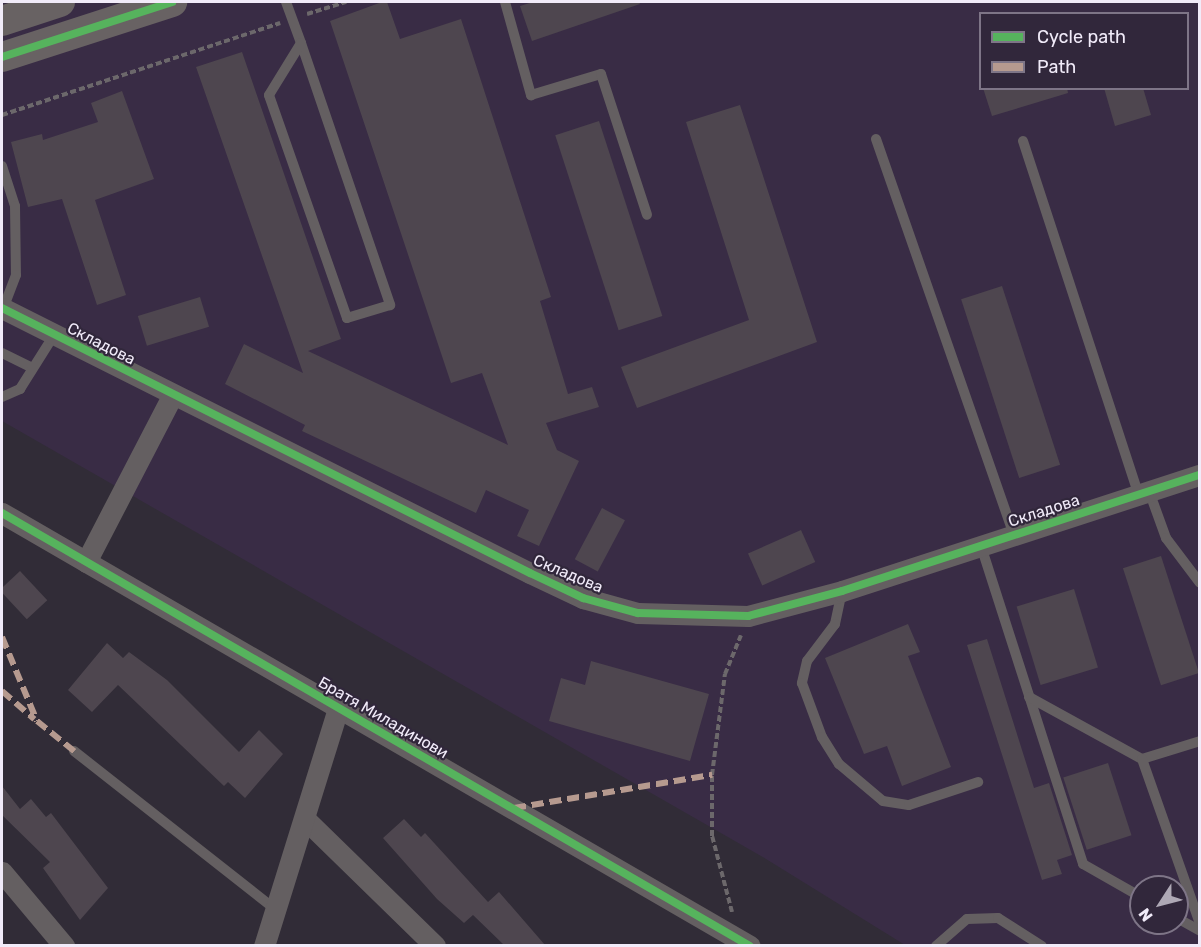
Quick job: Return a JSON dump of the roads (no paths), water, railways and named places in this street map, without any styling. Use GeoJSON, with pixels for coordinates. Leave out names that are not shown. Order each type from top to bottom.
{"type":"FeatureCollection","features":[{"type":"Feature","properties":{"kind":"main road"},"geometry":{"type":"LineString","coordinates":[[2,21],[60,2]]}},
{"type":"Feature","properties":{"kind":"main road"},"geometry":{"type":"LineString","coordinates":[[2,57],[172,2]]}},
{"type":"Feature","properties":{"kind":"street","name":"Складова"},"geometry":{"type":"LineString","coordinates":[[2,308],[172,396],[583,598],[638,613],[748,616],[842,591],[1200,475]]}},
{"type":"Feature","properties":{"kind":"street"},"geometry":{"type":"LineString","coordinates":[[86,562],[172,396]]}},
{"type":"Feature","properties":{"kind":"street","name":"Братя Миладинови"},"geometry":{"type":"LineString","coordinates":[[2,513],[742,941]]}},
{"type":"Feature","properties":{"kind":"street"},"geometry":{"type":"LineString","coordinates":[[264,945],[338,708]]}},
{"type":"Feature","properties":{"kind":"street"},"geometry":{"type":"LineString","coordinates":[[305,819],[435,945]]}},
{"type":"Feature","properties":{"kind":"street"},"geometry":{"type":"LineString","coordinates":[[2,872],[64,945]]}},
{"type":"Feature","properties":{"kind":"lane"},"geometry":{"type":"LineString","coordinates":[[286,2],[301,43],[390,305],[347,318],[269,95],[301,43]]}},
{"type":"Feature","properties":{"kind":"lane"},"geometry":{"type":"LineString","coordinates":[[505,2],[531,95],[601,74],[647,215]]}},
{"type":"Feature","properties":{"kind":"lane"},"geometry":{"type":"LineString","coordinates":[[876,139],[1014,535]]}},
{"type":"Feature","properties":{"kind":"lane"},"geometry":{"type":"LineString","coordinates":[[1023,141],[1144,493],[1166,538],[1200,583]]}},
{"type":"Feature","properties":{"kind":"lane"},"geometry":{"type":"LineString","coordinates":[[2,171],[15,206],[16,275],[2,308]]}},
{"type":"Feature","properties":{"kind":"lane"},"geometry":{"type":"LineString","coordinates":[[2,397],[20,389],[54,335]]}},
{"type":"Feature","properties":{"kind":"lane"},"geometry":{"type":"LineString","coordinates":[[2,353],[33,368]]}},
{"type":"Feature","properties":{"kind":"lane"},"geometry":{"type":"LineString","coordinates":[[981,546],[1083,864],[1129,890]]}},
{"type":"Feature","properties":{"kind":"lane"},"geometry":{"type":"LineString","coordinates":[[842,591],[835,624],[807,662],[802,683],[822,737],[839,764],[883,801],[909,804],[978,782]]}},
{"type":"Feature","properties":{"kind":"lane"},"geometry":{"type":"LineString","coordinates":[[1029,697],[1142,759],[1200,924]]}},
{"type":"Feature","properties":{"kind":"lane"},"geometry":{"type":"LineString","coordinates":[[1142,759],[1200,741]]}},
{"type":"Feature","properties":{"kind":"lane"},"geometry":{"type":"LineString","coordinates":[[74,751],[276,910]]}},
{"type":"Feature","properties":{"kind":"lane"},"geometry":{"type":"LineString","coordinates":[[936,945],[967,919],[978,918],[998,918],[1042,945]]}}]}
